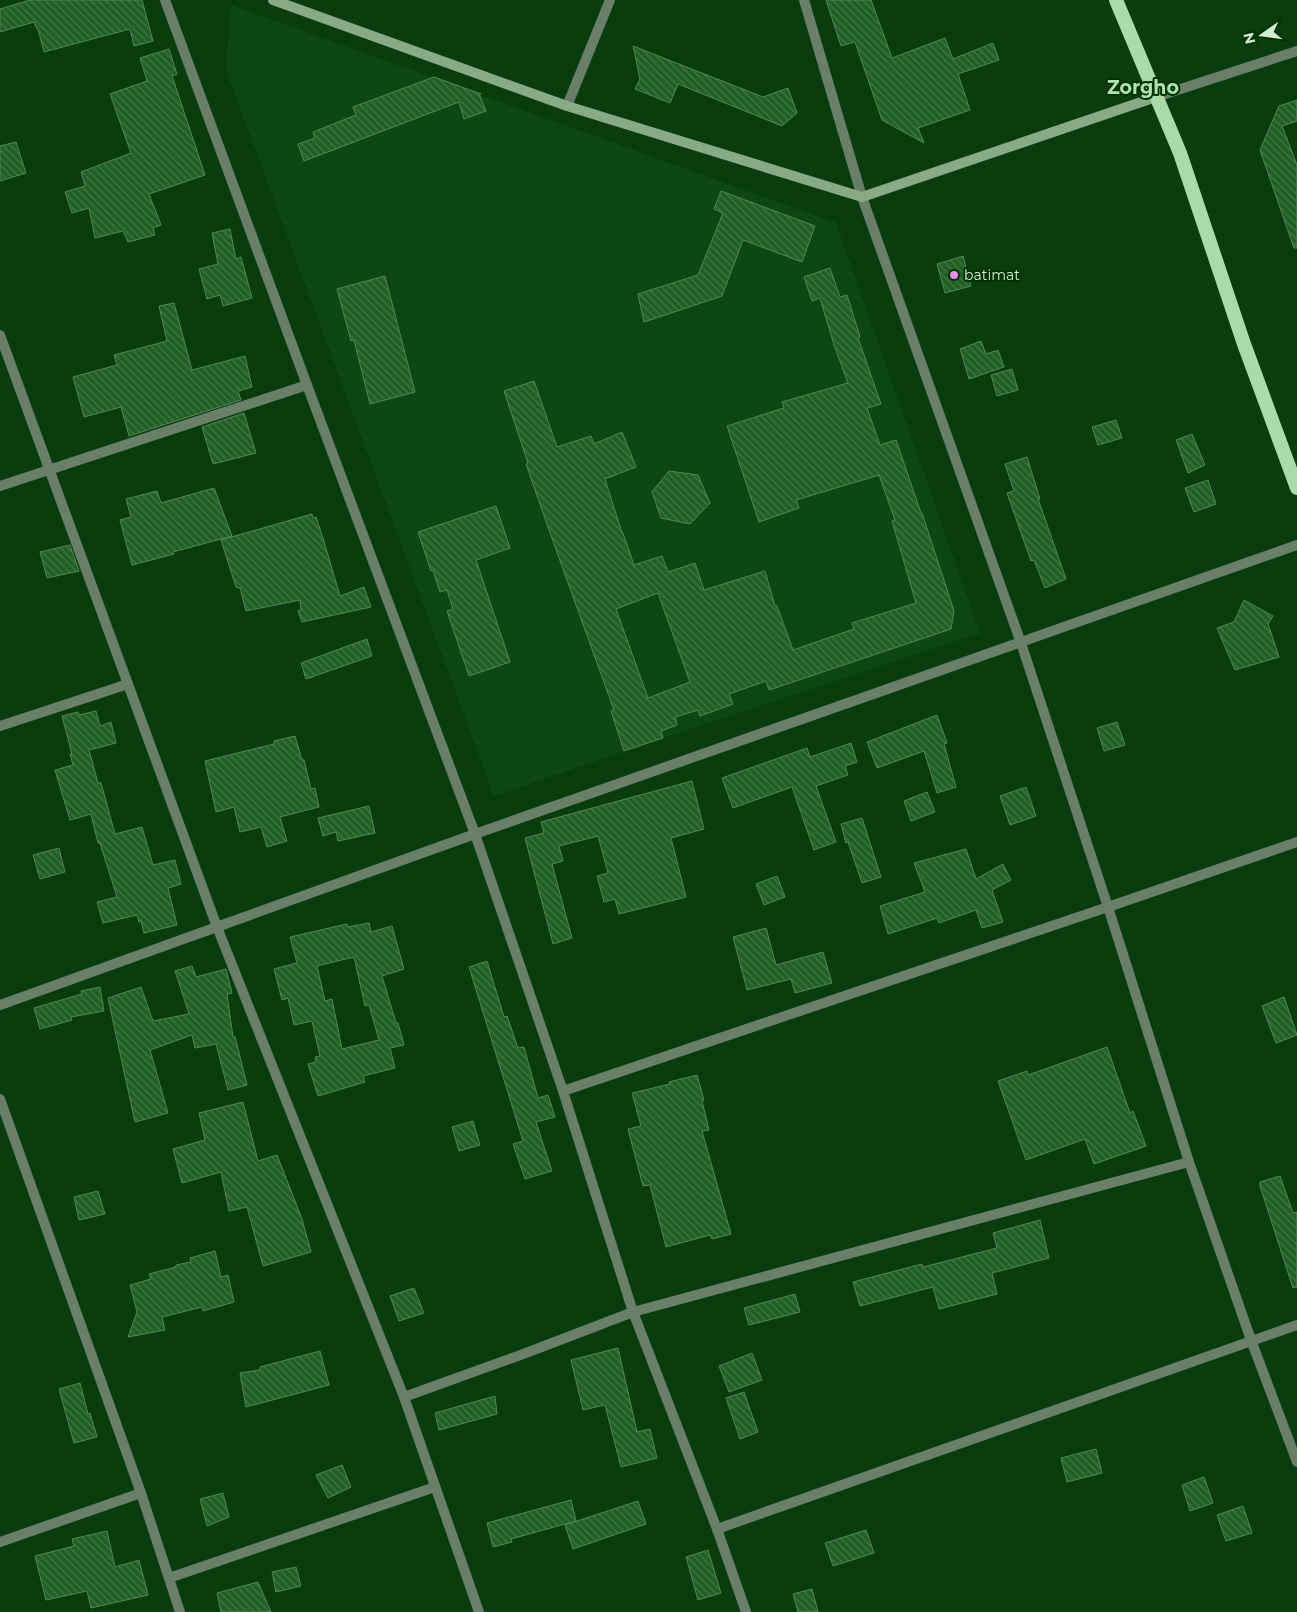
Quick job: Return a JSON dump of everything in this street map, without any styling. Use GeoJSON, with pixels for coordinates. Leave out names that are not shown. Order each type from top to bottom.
{"type":"FeatureCollection","features":[{"type":"Feature","properties":{"kind":"highway"},"geometry":{"type":"LineString","coordinates":[[1116,0],[1180,153],[1244,344],[1297,488]]}},
{"type":"Feature","properties":{"kind":"main road"},"geometry":{"type":"LineString","coordinates":[[273,0],[567,106],[862,197],[1156,97]]}},
{"type":"Feature","properties":{"kind":"street"},"geometry":{"type":"LineString","coordinates":[[165,0],[475,834],[563,1091],[633,1312],[717,1529],[746,1612]]}},
{"type":"Feature","properties":{"kind":"street"},"geometry":{"type":"LineString","coordinates":[[567,106],[610,0]]}},
{"type":"Feature","properties":{"kind":"street"},"geometry":{"type":"LineString","coordinates":[[804,0],[862,197],[1021,643],[1189,1162],[1250,1340],[1297,1462]]}},
{"type":"Feature","properties":{"kind":"street"},"geometry":{"type":"LineString","coordinates":[[1156,97],[1297,52]]}},
{"type":"Feature","properties":{"kind":"street"},"geometry":{"type":"LineString","coordinates":[[0,334],[217,927],[404,1397],[479,1612]]}},
{"type":"Feature","properties":{"kind":"street"},"geometry":{"type":"LineString","coordinates":[[0,486],[307,384]]}},
{"type":"Feature","properties":{"kind":"street"},"geometry":{"type":"LineString","coordinates":[[0,1005],[475,834],[1297,545]]}},
{"type":"Feature","properties":{"kind":"street"},"geometry":{"type":"LineString","coordinates":[[0,726],[128,684]]}},
{"type":"Feature","properties":{"kind":"street"},"geometry":{"type":"LineString","coordinates":[[563,1091],[1297,842]]}},
{"type":"Feature","properties":{"kind":"street"},"geometry":{"type":"LineString","coordinates":[[0,1100],[141,1493],[180,1612]]}},
{"type":"Feature","properties":{"kind":"street"},"geometry":{"type":"LineString","coordinates":[[404,1397],[633,1312],[1189,1162]]}},
{"type":"Feature","properties":{"kind":"street"},"geometry":{"type":"LineString","coordinates":[[717,1529],[1297,1325]]}},
{"type":"Feature","properties":{"kind":"street"},"geometry":{"type":"LineString","coordinates":[[169,1578],[435,1487]]}},
{"type":"Feature","properties":{"kind":"street"},"geometry":{"type":"LineString","coordinates":[[0,1542],[141,1493]]}},
{"type":"Feature","properties":{"kind":"shaded area"},"geometry":{"type":"Polygon","coordinates":[[[231,5],[836,223],[980,633],[494,796],[226,70],[231,5]]]}},
{"type":"Feature","properties":{"kind":"building"},"geometry":{"type":"Polygon","coordinates":[[[30,0],[142,0],[153,41],[134,46],[130,29],[44,52],[38,29],[34,22],[0,32],[0,9],[30,0]]]}},
{"type":"Feature","properties":{"kind":"building"},"geometry":{"type":"Polygon","coordinates":[[[826,0],[871,0],[892,58],[945,38],[953,59],[993,43],[999,60],[958,74],[970,110],[918,128],[924,143],[882,120],[855,42],[841,46],[826,0]]]}},
{"type":"Feature","properties":{"kind":"building"},"geometry":{"type":"Polygon","coordinates":[[[633,46],[763,97],[788,88],[797,113],[782,126],[678,84],[670,103],[635,89],[640,79],[633,46]]]}},
{"type":"Feature","properties":{"kind":"building"},"geometry":{"type":"Polygon","coordinates":[[[169,49],[177,74],[172,76],[205,175],[149,194],[161,225],[153,228],[155,235],[128,242],[123,231],[95,238],[89,208],[72,213],[65,192],[85,186],[81,172],[131,153],[110,94],[147,81],[140,58],[169,49]]]}},
{"type":"Feature","properties":{"kind":"building"},"geometry":{"type":"Polygon","coordinates":[[[434,77],[481,94],[479,94],[486,111],[464,119],[459,102],[304,161],[298,144],[315,138],[313,132],[356,115],[353,107],[434,77]]]}},
{"type":"Feature","properties":{"kind":"building"},"geometry":{"type":"Polygon","coordinates":[[[1297,100],[1297,121],[1282,126],[1297,165],[1297,248],[1294,248],[1260,150],[1279,106],[1297,100]]]}},
{"type":"Feature","properties":{"kind":"building"},"geometry":{"type":"Polygon","coordinates":[[[16,142],[26,173],[0,181],[0,146],[16,142]]]}},
{"type":"Feature","properties":{"kind":"building"},"geometry":{"type":"Polygon","coordinates":[[[721,191],[815,226],[802,262],[743,240],[722,296],[644,322],[638,294],[698,275],[723,213],[714,209],[721,191]]]}},
{"type":"Feature","properties":{"kind":"building"},"geometry":{"type":"Polygon","coordinates":[[[230,229],[236,259],[241,257],[252,298],[223,306],[220,295],[207,299],[199,269],[218,264],[212,233],[230,229]]]}},
{"type":"Feature","properties":{"kind":"building","name":"batimat"},"geometry":{"type":"Polygon","coordinates":[[[963,256],[971,286],[945,293],[937,264],[963,256]]]}},
{"type":"Feature","properties":{"kind":"building"},"geometry":{"type":"Polygon","coordinates":[[[830,268],[840,297],[847,295],[860,337],[858,338],[881,404],[867,408],[880,445],[896,440],[954,611],[951,629],[769,690],[766,681],[729,694],[733,704],[700,716],[698,710],[675,717],[677,725],[661,731],[663,738],[624,751],[611,711],[614,710],[526,464],[528,463],[504,391],[534,381],[557,447],[591,436],[594,444],[622,432],[636,467],[605,479],[634,565],[662,556],[668,572],[695,563],[704,590],[765,571],[775,606],[777,606],[793,650],[854,629],[852,623],[916,603],[892,521],[895,520],[879,475],[796,500],[799,508],[759,522],[727,426],[784,408],[782,402],[848,383],[820,298],[812,301],[804,277],[830,268]],[[658,593],[616,609],[648,698],[690,682],[658,593]]]}},
{"type":"Feature","properties":{"kind":"building"},"geometry":{"type":"Polygon","coordinates":[[[385,276],[415,392],[370,404],[354,340],[351,341],[337,289],[385,276]]]}},
{"type":"Feature","properties":{"kind":"building"},"geometry":{"type":"Polygon","coordinates":[[[174,303],[192,370],[245,356],[252,387],[238,391],[241,400],[129,436],[121,407],[84,417],[73,377],[117,365],[114,355],[167,341],[159,306],[174,303]]]}},
{"type":"Feature","properties":{"kind":"building"},"geometry":{"type":"Polygon","coordinates":[[[981,341],[986,354],[998,350],[1004,367],[969,379],[960,349],[981,341]]]}},
{"type":"Feature","properties":{"kind":"building"},"geometry":{"type":"Polygon","coordinates":[[[1012,369],[1018,390],[997,396],[991,375],[1012,369]]]}},
{"type":"Feature","properties":{"kind":"building"},"geometry":{"type":"Polygon","coordinates":[[[244,413],[256,453],[213,464],[202,427],[244,413]]]}},
{"type":"Feature","properties":{"kind":"building"},"geometry":{"type":"Polygon","coordinates":[[[1116,420],[1122,438],[1098,445],[1092,427],[1116,420]]]}},
{"type":"Feature","properties":{"kind":"building"},"geometry":{"type":"Polygon","coordinates":[[[1192,434],[1205,465],[1188,473],[1176,440],[1192,434]]]}},
{"type":"Feature","properties":{"kind":"building"},"geometry":{"type":"Polygon","coordinates":[[[1027,457],[1040,499],[1038,499],[1066,579],[1045,588],[1034,560],[1031,561],[1007,493],[1014,491],[1005,464],[1027,457]]]}},
{"type":"Feature","properties":{"kind":"building"},"geometry":{"type":"Polygon","coordinates":[[[669,471],[698,475],[710,503],[690,524],[661,518],[652,492],[669,471]]]}},
{"type":"Feature","properties":{"kind":"building"},"geometry":{"type":"Polygon","coordinates":[[[1208,480],[1216,504],[1194,512],[1185,488],[1208,480]]]}},
{"type":"Feature","properties":{"kind":"building"},"geometry":{"type":"Polygon","coordinates":[[[214,488],[232,536],[132,565],[120,520],[131,517],[126,499],[157,491],[161,503],[214,488]]]}},
{"type":"Feature","properties":{"kind":"building"},"geometry":{"type":"Polygon","coordinates":[[[496,506],[510,548],[476,560],[510,662],[469,676],[447,611],[453,609],[447,590],[440,592],[418,532],[496,506]]]}},
{"type":"Feature","properties":{"kind":"building"},"geometry":{"type":"Polygon","coordinates":[[[312,514],[313,518],[316,517],[340,596],[364,587],[371,607],[302,622],[298,611],[301,610],[300,600],[246,611],[240,588],[236,587],[221,540],[312,514]]]}},
{"type":"Feature","properties":{"kind":"building"},"geometry":{"type":"Polygon","coordinates":[[[70,545],[79,571],[47,578],[40,552],[70,545]]]}},
{"type":"Feature","properties":{"kind":"building"},"geometry":{"type":"Polygon","coordinates":[[[1244,600],[1273,616],[1268,624],[1279,657],[1235,670],[1217,628],[1234,622],[1244,600]]]}},
{"type":"Feature","properties":{"kind":"building"},"geometry":{"type":"Polygon","coordinates":[[[367,639],[372,656],[306,679],[301,663],[367,639]]]}},
{"type":"Feature","properties":{"kind":"building"},"geometry":{"type":"Polygon","coordinates":[[[96,711],[100,726],[111,722],[116,743],[89,750],[98,783],[101,783],[115,834],[142,827],[153,865],[175,860],[181,884],[168,888],[177,925],[144,933],[141,921],[139,922],[137,915],[103,923],[97,902],[117,897],[100,843],[98,843],[91,814],[70,820],[55,770],[73,765],[62,716],[78,712],[79,715],[96,711]]]}},
{"type":"Feature","properties":{"kind":"building"},"geometry":{"type":"Polygon","coordinates":[[[937,715],[947,743],[944,744],[956,787],[937,793],[924,751],[877,768],[867,742],[937,715]]]}},
{"type":"Feature","properties":{"kind":"building"},"geometry":{"type":"Polygon","coordinates":[[[1117,722],[1125,745],[1104,751],[1097,728],[1117,722]]]}},
{"type":"Feature","properties":{"kind":"building"},"geometry":{"type":"Polygon","coordinates":[[[295,736],[302,760],[304,760],[311,789],[315,788],[319,807],[280,817],[287,841],[267,847],[261,827],[240,832],[234,807],[216,812],[205,761],[274,744],[274,741],[295,736]]]}},
{"type":"Feature","properties":{"kind":"building"},"geometry":{"type":"Polygon","coordinates":[[[851,743],[857,762],[845,766],[848,775],[816,786],[836,842],[814,850],[792,787],[733,808],[722,778],[807,748],[810,757],[851,743]]]}},
{"type":"Feature","properties":{"kind":"building"},"geometry":{"type":"Polygon","coordinates":[[[692,781],[704,829],[671,838],[686,897],[619,914],[615,899],[604,902],[597,876],[608,873],[598,836],[559,846],[563,861],[552,864],[572,938],[553,944],[525,838],[544,833],[541,822],[692,781]]]}},
{"type":"Feature","properties":{"kind":"building"},"geometry":{"type":"Polygon","coordinates":[[[1026,787],[1036,816],[1010,825],[1000,796],[1026,787]]]}},
{"type":"Feature","properties":{"kind":"building"},"geometry":{"type":"Polygon","coordinates":[[[927,792],[935,812],[911,821],[904,801],[927,792]]]}},
{"type":"Feature","properties":{"kind":"building"},"geometry":{"type":"Polygon","coordinates":[[[369,806],[375,833],[338,841],[336,832],[323,836],[318,818],[369,806]]]}},
{"type":"Feature","properties":{"kind":"building"},"geometry":{"type":"Polygon","coordinates":[[[862,818],[881,877],[862,883],[848,842],[846,843],[841,824],[862,818]]]}},
{"type":"Feature","properties":{"kind":"building"},"geometry":{"type":"Polygon","coordinates":[[[59,848],[65,872],[40,879],[33,855],[59,848]]]}},
{"type":"Feature","properties":{"kind":"building"},"geometry":{"type":"Polygon","coordinates":[[[966,849],[976,879],[1003,864],[1011,880],[992,890],[1003,922],[982,928],[976,910],[939,923],[937,918],[888,934],[880,906],[925,892],[914,863],[966,849]]]}},
{"type":"Feature","properties":{"kind":"building"},"geometry":{"type":"Polygon","coordinates":[[[777,876],[785,897],[764,905],[756,884],[777,876]]]}},
{"type":"Feature","properties":{"kind":"building"},"geometry":{"type":"Polygon","coordinates":[[[369,923],[371,932],[392,926],[404,969],[382,976],[404,1045],[390,1048],[395,1068],[363,1076],[365,1082],[318,1096],[308,1064],[316,1062],[315,1057],[320,1056],[312,1021],[294,1025],[288,998],[282,1000],[274,969],[297,963],[290,937],[347,924],[347,927],[369,923]],[[354,957],[317,966],[325,1001],[332,999],[342,1049],[379,1040],[369,1005],[365,1006],[354,957]]]}},
{"type":"Feature","properties":{"kind":"building"},"geometry":{"type":"Polygon","coordinates":[[[766,928],[776,965],[823,952],[832,983],[795,993],[791,979],[747,990],[733,937],[766,928]]]}},
{"type":"Feature","properties":{"kind":"building"},"geometry":{"type":"Polygon","coordinates":[[[487,961],[504,1017],[507,1016],[518,1048],[524,1047],[538,1098],[548,1095],[555,1117],[536,1122],[552,1171],[525,1179],[513,1144],[523,1141],[469,967],[487,961]]]}},
{"type":"Feature","properties":{"kind":"building"},"geometry":{"type":"Polygon","coordinates":[[[192,966],[196,977],[226,969],[232,993],[227,994],[233,1037],[235,1037],[247,1085],[228,1090],[216,1044],[195,1048],[192,1035],[150,1050],[168,1113],[135,1122],[108,998],[141,987],[153,1021],[189,1014],[175,971],[192,966]]]}},
{"type":"Feature","properties":{"kind":"building"},"geometry":{"type":"Polygon","coordinates":[[[100,987],[104,1011],[71,1017],[72,1020],[40,1029],[34,1008],[82,994],[81,991],[100,987]]]}},
{"type":"Feature","properties":{"kind":"building"},"geometry":{"type":"Polygon","coordinates":[[[1284,997],[1297,1035],[1276,1043],[1262,1006],[1284,997]]]}},
{"type":"Feature","properties":{"kind":"building"},"geometry":{"type":"Polygon","coordinates":[[[1107,1047],[1130,1113],[1133,1111],[1146,1146],[1094,1164],[1085,1139],[1026,1160],[998,1081],[1027,1071],[1028,1075],[1107,1047]]]}},
{"type":"Feature","properties":{"kind":"building"},"geometry":{"type":"Polygon","coordinates":[[[697,1075],[704,1100],[702,1101],[709,1130],[702,1131],[731,1234],[712,1239],[710,1235],[666,1247],[650,1185],[643,1186],[628,1129],[641,1126],[632,1093],[697,1075]]]}},
{"type":"Feature","properties":{"kind":"building"},"geometry":{"type":"Polygon","coordinates":[[[243,1102],[258,1161],[277,1155],[302,1219],[311,1252],[263,1266],[247,1207],[229,1211],[221,1172],[182,1183],[173,1149],[205,1140],[199,1113],[243,1102]]]}},
{"type":"Feature","properties":{"kind":"building"},"geometry":{"type":"Polygon","coordinates":[[[473,1121],[480,1145],[459,1151],[452,1127],[473,1121]]]}},
{"type":"Feature","properties":{"kind":"building"},"geometry":{"type":"Polygon","coordinates":[[[1280,1176],[1293,1213],[1297,1212],[1297,1287],[1293,1288],[1260,1186],[1260,1182],[1280,1176]]]}},
{"type":"Feature","properties":{"kind":"building"},"geometry":{"type":"Polygon","coordinates":[[[98,1191],[105,1214],[79,1220],[74,1197],[98,1191]]]}},
{"type":"Feature","properties":{"kind":"building"},"geometry":{"type":"Polygon","coordinates":[[[1040,1220],[1049,1258],[992,1273],[997,1294],[939,1309],[933,1287],[860,1306],[853,1282],[922,1264],[923,1267],[997,1248],[993,1233],[1040,1220]]]}},
{"type":"Feature","properties":{"kind":"building"},"geometry":{"type":"Polygon","coordinates":[[[215,1251],[221,1277],[228,1275],[234,1302],[203,1311],[202,1307],[162,1317],[165,1330],[128,1337],[137,1312],[130,1285],[151,1279],[149,1274],[191,1262],[190,1258],[215,1251]]]}},
{"type":"Feature","properties":{"kind":"building"},"geometry":{"type":"Polygon","coordinates":[[[414,1288],[424,1313],[399,1321],[390,1296],[414,1288]]]}},
{"type":"Feature","properties":{"kind":"building"},"geometry":{"type":"Polygon","coordinates":[[[795,1294],[800,1312],[749,1325],[744,1308],[795,1294]]]}},
{"type":"Feature","properties":{"kind":"building"},"geometry":{"type":"Polygon","coordinates":[[[618,1348],[637,1432],[650,1429],[657,1458],[621,1467],[605,1405],[583,1410],[571,1360],[618,1348]]]}},
{"type":"Feature","properties":{"kind":"building"},"geometry":{"type":"Polygon","coordinates":[[[320,1351],[329,1385],[246,1407],[240,1373],[260,1370],[260,1367],[320,1351]]]}},
{"type":"Feature","properties":{"kind":"building"},"geometry":{"type":"Polygon","coordinates":[[[752,1353],[762,1380],[729,1392],[719,1366],[752,1353]]]}},
{"type":"Feature","properties":{"kind":"building"},"geometry":{"type":"Polygon","coordinates":[[[80,1383],[88,1414],[90,1413],[97,1437],[74,1443],[59,1389],[80,1383]]]}},
{"type":"Feature","properties":{"kind":"building"},"geometry":{"type":"Polygon","coordinates":[[[744,1392],[758,1432],[740,1439],[726,1398],[744,1392]]]}},
{"type":"Feature","properties":{"kind":"building"},"geometry":{"type":"Polygon","coordinates":[[[495,1396],[497,1414],[439,1430],[435,1413],[495,1396]]]}},
{"type":"Feature","properties":{"kind":"building"},"geometry":{"type":"Polygon","coordinates":[[[1096,1449],[1102,1473],[1067,1482],[1061,1458],[1096,1449]]]}},
{"type":"Feature","properties":{"kind":"building"},"geometry":{"type":"Polygon","coordinates":[[[342,1465],[351,1487],[328,1498],[316,1475],[342,1465]]]}},
{"type":"Feature","properties":{"kind":"building"},"geometry":{"type":"Polygon","coordinates":[[[1204,1477],[1213,1503],[1190,1511],[1182,1485],[1204,1477]]]}},
{"type":"Feature","properties":{"kind":"building"},"geometry":{"type":"Polygon","coordinates":[[[223,1493],[229,1517],[207,1526],[200,1499],[223,1493]]]}},
{"type":"Feature","properties":{"kind":"building"},"geometry":{"type":"Polygon","coordinates":[[[571,1500],[576,1521],[511,1539],[512,1542],[493,1547],[487,1523],[571,1500]]]}},
{"type":"Feature","properties":{"kind":"building"},"geometry":{"type":"Polygon","coordinates":[[[638,1501],[646,1524],[573,1549],[565,1525],[638,1501]]]}},
{"type":"Feature","properties":{"kind":"building"},"geometry":{"type":"Polygon","coordinates":[[[1243,1506],[1252,1533],[1226,1541],[1217,1515],[1243,1506]]]}},
{"type":"Feature","properties":{"kind":"building"},"geometry":{"type":"Polygon","coordinates":[[[866,1530],[874,1553],[833,1566],[825,1543],[866,1530]]]}},
{"type":"Feature","properties":{"kind":"building"},"geometry":{"type":"Polygon","coordinates":[[[107,1531],[115,1567],[139,1560],[148,1595],[91,1608],[87,1591],[46,1600],[35,1556],[74,1546],[72,1539],[107,1531]]]}},
{"type":"Feature","properties":{"kind":"building"},"geometry":{"type":"Polygon","coordinates":[[[708,1550],[721,1593],[698,1600],[686,1557],[708,1550]]]}},
{"type":"Feature","properties":{"kind":"building"},"geometry":{"type":"Polygon","coordinates":[[[296,1567],[301,1586],[276,1592],[272,1572],[296,1567]]]}},
{"type":"Feature","properties":{"kind":"building"},"geometry":{"type":"Polygon","coordinates":[[[258,1582],[271,1612],[221,1612],[217,1593],[258,1582]]]}},
{"type":"Feature","properties":{"kind":"building"},"geometry":{"type":"Polygon","coordinates":[[[812,1589],[818,1612],[798,1612],[793,1594],[812,1589]]]}},
{"type":"Feature","properties":{"kind":"place","name":"batimat"},"geometry":{"type":"Point","coordinates":[954,275]}},
{"type":"Feature","properties":{"kind":"district","name":"Zorgho"},"geometry":{"type":"Point","coordinates":[1143,87]}}]}
